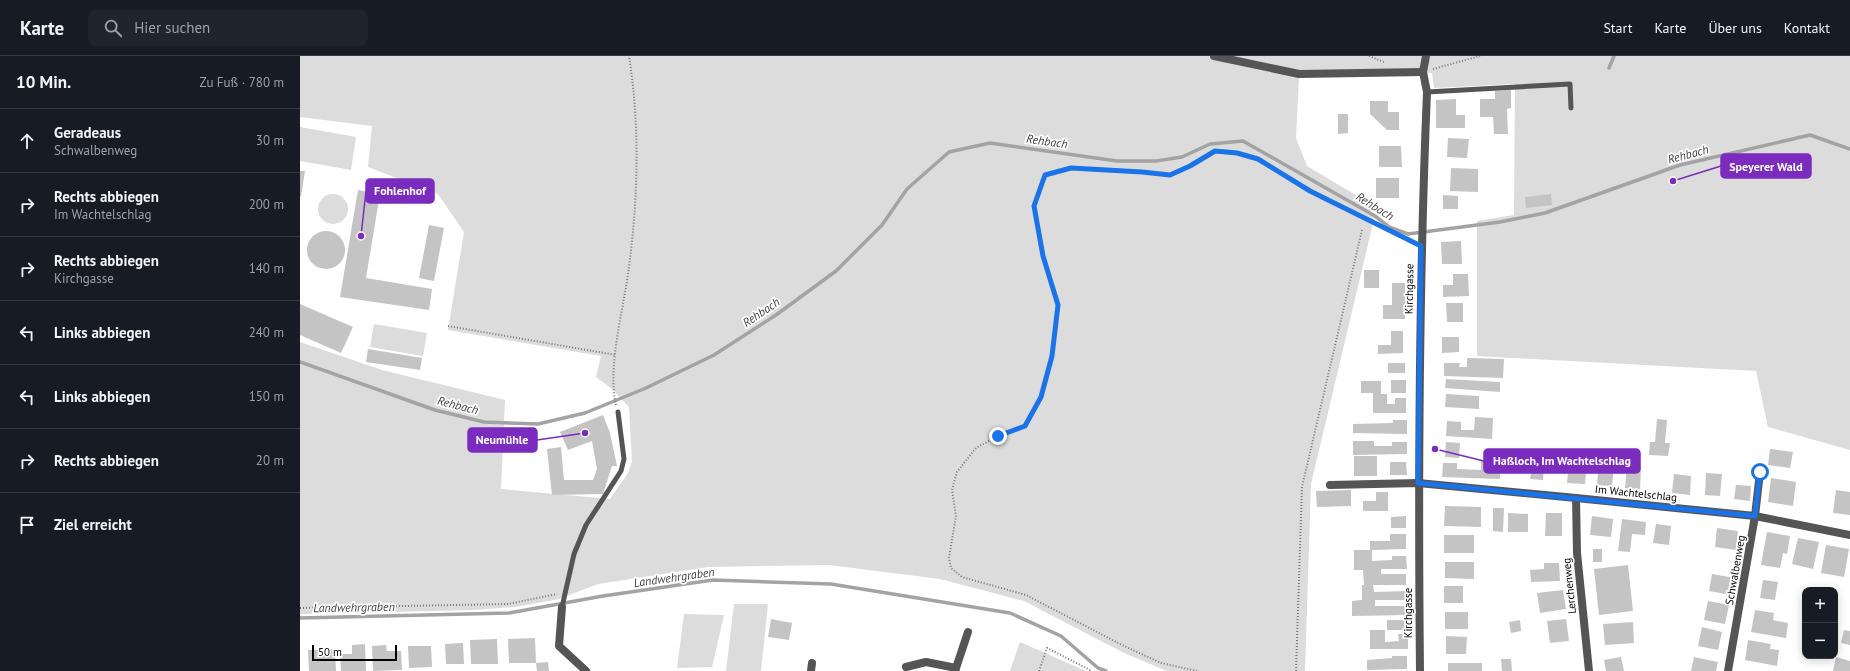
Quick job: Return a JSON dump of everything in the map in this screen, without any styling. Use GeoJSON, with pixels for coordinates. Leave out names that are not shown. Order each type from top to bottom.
{"type":"FeatureCollection","features":[{"type":"Feature","properties":{"kind":"street"},"geometry":{"type":"LineString","coordinates":[[1214,56],[1299,74],[1423,72],[1426,56]]}},
{"type":"Feature","properties":{"kind":"street","name":"Kirchgasse"},"geometry":{"type":"LineString","coordinates":[[1420,671],[1418,483],[1421,246],[1427,92],[1423,72]]}},
{"type":"Feature","properties":{"kind":"street","name":"Schwalbenweg"},"geometry":{"type":"LineString","coordinates":[[1728,671],[1755,516],[1760,472]]}},
{"type":"Feature","properties":{"kind":"street"},"geometry":{"type":"LineString","coordinates":[[1330,484],[1418,483]]}},
{"type":"Feature","properties":{"kind":"street","name":"Im Wachtelschlag"},"geometry":{"type":"LineString","coordinates":[[1418,483],[1755,516],[1850,535]]}},
{"type":"Feature","properties":{"kind":"street","name":"Lerchenweg"},"geometry":{"type":"LineString","coordinates":[[1576,498],[1577,553],[1589,671]]}},
{"type":"Feature","properties":{"kind":"street"},"geometry":{"type":"LineString","coordinates":[[562,604],[558,646],[586,671]]}},
{"type":"Feature","properties":{"kind":"street"},"geometry":{"type":"LineString","coordinates":[[906,667],[926,662],[956,669],[968,632]]}},
{"type":"Feature","properties":{"kind":"lane"},"geometry":{"type":"LineString","coordinates":[[1427,92],[1570,84],[1571,108]]}},
{"type":"Feature","properties":{"kind":"lane"},"geometry":{"type":"LineString","coordinates":[[562,604],[574,554],[586,525],[621,471],[624,459],[618,412]]}},
{"type":"Feature","properties":{"kind":"path"},"geometry":{"type":"LineString","coordinates":[[618,412],[612,389],[629,267],[636,174],[637,127],[629,56]]}},
{"type":"Feature","properties":{"kind":"path"},"geometry":{"type":"LineString","coordinates":[[1423,72],[1480,56]]}},
{"type":"Feature","properties":{"kind":"path"},"geometry":{"type":"LineString","coordinates":[[1197,671],[1161,663],[1026,595],[962,577],[951,568],[949,558],[956,516],[952,490],[957,472],[976,448],[998,436],[1025,426],[1041,397],[1052,356],[1058,305],[1043,256],[1034,206],[1045,175],[1071,168],[1170,175],[1190,166],[1215,151],[1237,153],[1258,159],[1310,191],[1421,246]]}},
{"type":"Feature","properties":{"kind":"path"},"geometry":{"type":"LineString","coordinates":[[1296,671],[1302,487],[1362,230]]}},
{"type":"Feature","properties":{"kind":"path"},"geometry":{"type":"LineString","coordinates":[[448,326],[616,355]]}},
{"type":"Feature","properties":{"kind":"path"},"geometry":{"type":"LineString","coordinates":[[300,608],[508,604],[564,592]]}},
{"type":"Feature","properties":{"kind":"path"},"geometry":{"type":"LineString","coordinates":[[1039,671],[1047,648],[1092,671]]}},
{"type":"Feature","properties":{"kind":"shaded area"},"geometry":{"type":"Polygon","coordinates":[[[300,56],[1850,56],[1850,450],[1768,427],[1756,371],[1477,356],[1477,221],[1514,215],[1515,84],[1434,88],[1432,73],[1299,77],[1296,138],[1307,166],[1369,203],[1374,219],[1311,484],[1305,671],[1167,671],[1124,653],[1024,601],[940,579],[829,565],[708,567],[598,584],[559,599],[515,607],[474,610],[300,614],[300,342],[382,370],[505,400],[501,489],[610,499],[628,473],[632,461],[629,407],[612,389],[596,377],[601,356],[448,330],[464,232],[438,194],[368,167],[372,126],[300,117],[300,56]]]}},
{"type":"Feature","properties":{"kind":"shaded area"},"geometry":{"type":"Polygon","coordinates":[[[300,127],[356,137],[351,170],[300,161],[300,127]]]}},
{"type":"Feature","properties":{"kind":"shaded area"},"geometry":{"type":"Polygon","coordinates":[[[333,194],[344,198],[348,209],[344,220],[333,224],[322,220],[318,209],[322,198],[333,194]]]}},
{"type":"Feature","properties":{"kind":"shaded area"},"geometry":{"type":"Polygon","coordinates":[[[374,324],[427,333],[423,356],[370,347],[374,324]]]}},
{"type":"Feature","properties":{"kind":"shaded area"},"geometry":{"type":"Polygon","coordinates":[[[734,604],[768,604],[761,671],[726,671],[734,604]]]}},
{"type":"Feature","properties":{"kind":"shaded area"},"geometry":{"type":"Polygon","coordinates":[[[684,614],[724,615],[712,667],[677,668],[684,614]]]}},
{"type":"Feature","properties":{"kind":"shaded area"},"geometry":{"type":"Polygon","coordinates":[[[1020,642],[1086,671],[1010,671],[1020,642]]]}},
{"type":"Feature","properties":{"kind":"building"},"geometry":{"type":"Polygon","coordinates":[[[1511,90],[1511,108],[1507,109],[1508,134],[1494,134],[1493,117],[1480,117],[1480,99],[1495,99],[1495,91],[1511,90]]]}},
{"type":"Feature","properties":{"kind":"building"},"geometry":{"type":"Polygon","coordinates":[[[1456,99],[1456,115],[1465,115],[1465,128],[1436,128],[1436,100],[1456,99]]]}},
{"type":"Feature","properties":{"kind":"building"},"geometry":{"type":"Polygon","coordinates":[[[1370,101],[1388,101],[1388,112],[1399,112],[1399,130],[1387,130],[1370,114],[1370,101]]]}},
{"type":"Feature","properties":{"kind":"building"},"geometry":{"type":"Polygon","coordinates":[[[1338,114],[1348,114],[1348,133],[1338,134],[1338,114]]]}},
{"type":"Feature","properties":{"kind":"building"},"geometry":{"type":"Polygon","coordinates":[[[1448,138],[1469,139],[1467,158],[1447,157],[1448,138]]]}},
{"type":"Feature","properties":{"kind":"building"},"geometry":{"type":"Polygon","coordinates":[[[1379,146],[1401,146],[1402,167],[1379,167],[1379,146]]]}},
{"type":"Feature","properties":{"kind":"building"},"geometry":{"type":"Polygon","coordinates":[[[1451,168],[1478,169],[1478,192],[1450,191],[1451,168]]]}},
{"type":"Feature","properties":{"kind":"building"},"geometry":{"type":"Polygon","coordinates":[[[300,171],[305,171],[301,197],[300,196],[300,171]]]}},
{"type":"Feature","properties":{"kind":"building"},"geometry":{"type":"Polygon","coordinates":[[[1376,178],[1399,178],[1399,198],[1376,198],[1376,178]]]}},
{"type":"Feature","properties":{"kind":"building"},"geometry":{"type":"Polygon","coordinates":[[[358,190],[380,194],[366,278],[432,289],[429,310],[340,297],[358,190]]]}},
{"type":"Feature","properties":{"kind":"building"},"geometry":{"type":"Polygon","coordinates":[[[1551,194],[1552,205],[1526,208],[1525,197],[1551,194]]]}},
{"type":"Feature","properties":{"kind":"building"},"geometry":{"type":"Polygon","coordinates":[[[1443,195],[1458,196],[1458,209],[1443,209],[1443,195]]]}},
{"type":"Feature","properties":{"kind":"building"},"geometry":{"type":"Polygon","coordinates":[[[429,225],[444,228],[434,281],[419,278],[429,225]]]}},
{"type":"Feature","properties":{"kind":"building"},"geometry":{"type":"Polygon","coordinates":[[[326,231],[336,234],[342,240],[345,250],[342,260],[336,266],[326,269],[316,266],[310,260],[307,250],[310,240],[316,234],[326,231]]]}},
{"type":"Feature","properties":{"kind":"building"},"geometry":{"type":"Polygon","coordinates":[[[1461,241],[1462,264],[1442,264],[1441,242],[1461,241]]]}},
{"type":"Feature","properties":{"kind":"building"},"geometry":{"type":"Polygon","coordinates":[[[1364,270],[1379,270],[1379,288],[1364,288],[1364,270]]]}},
{"type":"Feature","properties":{"kind":"building"},"geometry":{"type":"Polygon","coordinates":[[[1453,274],[1468,274],[1469,296],[1443,297],[1443,285],[1453,285],[1453,274]]]}},
{"type":"Feature","properties":{"kind":"building"},"geometry":{"type":"Polygon","coordinates":[[[1392,283],[1405,283],[1405,319],[1383,319],[1383,305],[1392,305],[1392,283]]]}},
{"type":"Feature","properties":{"kind":"building"},"geometry":{"type":"Polygon","coordinates":[[[1446,303],[1463,303],[1463,322],[1447,322],[1446,303]]]}},
{"type":"Feature","properties":{"kind":"building"},"geometry":{"type":"Polygon","coordinates":[[[300,304],[353,327],[341,353],[300,335],[300,304]]]}},
{"type":"Feature","properties":{"kind":"building"},"geometry":{"type":"Polygon","coordinates":[[[1391,331],[1403,331],[1403,353],[1378,354],[1378,345],[1391,345],[1391,331]]]}},
{"type":"Feature","properties":{"kind":"building"},"geometry":{"type":"Polygon","coordinates":[[[1442,337],[1459,337],[1459,352],[1442,353],[1442,337]]]}},
{"type":"Feature","properties":{"kind":"building"},"geometry":{"type":"Polygon","coordinates":[[[368,349],[422,358],[420,370],[366,362],[368,349]]]}},
{"type":"Feature","properties":{"kind":"building"},"geometry":{"type":"Polygon","coordinates":[[[1467,358],[1504,359],[1503,378],[1444,376],[1444,363],[1460,363],[1459,367],[1467,367],[1467,358]]]}},
{"type":"Feature","properties":{"kind":"building"},"geometry":{"type":"Polygon","coordinates":[[[1388,363],[1405,363],[1405,373],[1388,373],[1388,363]]]}},
{"type":"Feature","properties":{"kind":"building"},"geometry":{"type":"Polygon","coordinates":[[[1446,379],[1500,382],[1500,392],[1445,388],[1446,379]]]}},
{"type":"Feature","properties":{"kind":"building"},"geometry":{"type":"Polygon","coordinates":[[[1391,380],[1406,380],[1406,393],[1391,393],[1391,380]]]}},
{"type":"Feature","properties":{"kind":"building"},"geometry":{"type":"Polygon","coordinates":[[[1361,381],[1381,381],[1381,394],[1387,394],[1387,404],[1395,404],[1395,398],[1406,398],[1406,413],[1373,413],[1373,393],[1361,393],[1361,381]]]}},
{"type":"Feature","properties":{"kind":"building"},"geometry":{"type":"Polygon","coordinates":[[[1446,394],[1479,396],[1479,409],[1445,407],[1446,394]]]}},
{"type":"Feature","properties":{"kind":"building"},"geometry":{"type":"Polygon","coordinates":[[[603,415],[610,433],[617,466],[612,466],[603,494],[552,495],[547,449],[561,447],[564,480],[593,480],[597,469],[592,441],[568,450],[560,432],[603,415]]]}},
{"type":"Feature","properties":{"kind":"building"},"geometry":{"type":"Polygon","coordinates":[[[1475,417],[1493,418],[1492,439],[1446,436],[1447,421],[1461,422],[1461,430],[1474,430],[1475,417]]]}},
{"type":"Feature","properties":{"kind":"building"},"geometry":{"type":"Polygon","coordinates":[[[1657,419],[1667,420],[1665,443],[1670,443],[1668,456],[1649,455],[1650,442],[1655,442],[1657,419]]]}},
{"type":"Feature","properties":{"kind":"building"},"geometry":{"type":"Polygon","coordinates":[[[1393,420],[1407,420],[1407,434],[1353,433],[1353,424],[1393,423],[1393,420]]]}},
{"type":"Feature","properties":{"kind":"building"},"geometry":{"type":"Polygon","coordinates":[[[1353,441],[1374,441],[1374,446],[1392,446],[1392,442],[1407,442],[1407,454],[1353,455],[1353,441]]]}},
{"type":"Feature","properties":{"kind":"building"},"geometry":{"type":"Polygon","coordinates":[[[1446,442],[1460,443],[1459,458],[1445,457],[1446,442]]]}},
{"type":"Feature","properties":{"kind":"building"},"geometry":{"type":"Polygon","coordinates":[[[1770,449],[1793,452],[1790,468],[1768,465],[1770,449]]]}},
{"type":"Feature","properties":{"kind":"building"},"geometry":{"type":"Polygon","coordinates":[[[1354,456],[1377,456],[1377,476],[1354,476],[1354,456]]]}},
{"type":"Feature","properties":{"kind":"building"},"geometry":{"type":"Polygon","coordinates":[[[1481,461],[1500,461],[1500,479],[1442,477],[1443,463],[1457,463],[1457,469],[1481,470],[1481,461]]]}},
{"type":"Feature","properties":{"kind":"building"},"geometry":{"type":"Polygon","coordinates":[[[1569,461],[1587,462],[1585,484],[1567,483],[1569,461]]]}},
{"type":"Feature","properties":{"kind":"building"},"geometry":{"type":"Polygon","coordinates":[[[1390,462],[1406,462],[1407,475],[1390,475],[1390,462]]]}},
{"type":"Feature","properties":{"kind":"building"},"geometry":{"type":"Polygon","coordinates":[[[1599,462],[1614,464],[1612,486],[1597,485],[1599,462]]]}},
{"type":"Feature","properties":{"kind":"building"},"geometry":{"type":"Polygon","coordinates":[[[1627,465],[1641,466],[1640,489],[1625,488],[1627,465]]]}},
{"type":"Feature","properties":{"kind":"building"},"geometry":{"type":"Polygon","coordinates":[[[1532,467],[1544,468],[1543,480],[1530,479],[1532,467]]]}},
{"type":"Feature","properties":{"kind":"building"},"geometry":{"type":"Polygon","coordinates":[[[1706,473],[1722,474],[1720,496],[1705,495],[1706,473]]]}},
{"type":"Feature","properties":{"kind":"building"},"geometry":{"type":"Polygon","coordinates":[[[1674,474],[1691,476],[1690,495],[1672,493],[1674,474]]]}},
{"type":"Feature","properties":{"kind":"building"},"geometry":{"type":"Polygon","coordinates":[[[1771,478],[1796,482],[1793,506],[1768,502],[1771,478]]]}},
{"type":"Feature","properties":{"kind":"building"},"geometry":{"type":"Polygon","coordinates":[[[1736,485],[1751,486],[1750,501],[1734,499],[1736,485]]]}},
{"type":"Feature","properties":{"kind":"building"},"geometry":{"type":"Polygon","coordinates":[[[1351,490],[1351,506],[1317,507],[1316,491],[1351,490]]]}},
{"type":"Feature","properties":{"kind":"building"},"geometry":{"type":"Polygon","coordinates":[[[1836,490],[1850,492],[1850,515],[1833,513],[1836,490]]]}},
{"type":"Feature","properties":{"kind":"building"},"geometry":{"type":"Polygon","coordinates":[[[1376,492],[1388,492],[1388,511],[1363,511],[1363,501],[1376,501],[1376,492]]]}},
{"type":"Feature","properties":{"kind":"building"},"geometry":{"type":"Polygon","coordinates":[[[1445,506],[1481,507],[1481,527],[1444,526],[1445,506]]]}},
{"type":"Feature","properties":{"kind":"building"},"geometry":{"type":"Polygon","coordinates":[[[1493,508],[1504,508],[1503,532],[1493,531],[1493,508]]]}},
{"type":"Feature","properties":{"kind":"building"},"geometry":{"type":"Polygon","coordinates":[[[1508,513],[1528,514],[1528,532],[1508,532],[1508,513]]]}},
{"type":"Feature","properties":{"kind":"building"},"geometry":{"type":"Polygon","coordinates":[[[1546,513],[1562,513],[1562,536],[1545,536],[1546,513]]]}},
{"type":"Feature","properties":{"kind":"building"},"geometry":{"type":"Polygon","coordinates":[[[1406,516],[1406,528],[1391,528],[1391,517],[1406,516]]]}},
{"type":"Feature","properties":{"kind":"building"},"geometry":{"type":"Polygon","coordinates":[[[1592,516],[1613,519],[1611,537],[1590,535],[1592,516]]]}},
{"type":"Feature","properties":{"kind":"building"},"geometry":{"type":"Polygon","coordinates":[[[1622,519],[1646,522],[1645,535],[1632,534],[1630,552],[1618,551],[1622,519]]]}},
{"type":"Feature","properties":{"kind":"building"},"geometry":{"type":"Polygon","coordinates":[[[1656,524],[1671,526],[1669,545],[1653,543],[1656,524]]]}},
{"type":"Feature","properties":{"kind":"building"},"geometry":{"type":"Polygon","coordinates":[[[1717,528],[1738,531],[1736,550],[1715,547],[1717,528]]]}},
{"type":"Feature","properties":{"kind":"building"},"geometry":{"type":"Polygon","coordinates":[[[1767,532],[1790,536],[1787,554],[1783,553],[1780,568],[1761,565],[1767,532]]]}},
{"type":"Feature","properties":{"kind":"building"},"geometry":{"type":"Polygon","coordinates":[[[1390,534],[1406,534],[1406,549],[1372,550],[1372,561],[1392,560],[1392,556],[1406,556],[1407,569],[1381,569],[1381,574],[1406,574],[1406,585],[1373,585],[1374,592],[1407,591],[1407,600],[1375,600],[1375,606],[1406,606],[1406,615],[1352,616],[1352,601],[1362,600],[1362,585],[1364,585],[1363,570],[1354,570],[1354,550],[1370,550],[1370,541],[1390,541],[1390,534]]]}},
{"type":"Feature","properties":{"kind":"building"},"geometry":{"type":"Polygon","coordinates":[[[1444,535],[1474,535],[1474,553],[1444,553],[1444,535]]]}},
{"type":"Feature","properties":{"kind":"building"},"geometry":{"type":"Polygon","coordinates":[[[1798,538],[1819,542],[1813,569],[1792,564],[1798,538]]]}},
{"type":"Feature","properties":{"kind":"building"},"geometry":{"type":"Polygon","coordinates":[[[1826,545],[1849,549],[1844,577],[1821,573],[1826,545]]]}},
{"type":"Feature","properties":{"kind":"building"},"geometry":{"type":"Polygon","coordinates":[[[1593,549],[1602,549],[1602,562],[1593,562],[1593,549]]]}},
{"type":"Feature","properties":{"kind":"building"},"geometry":{"type":"Polygon","coordinates":[[[1445,562],[1474,562],[1474,579],[1445,578],[1445,562]]]}},
{"type":"Feature","properties":{"kind":"building"},"geometry":{"type":"Polygon","coordinates":[[[1544,563],[1559,563],[1560,581],[1531,582],[1530,570],[1544,569],[1544,563]]]}},
{"type":"Feature","properties":{"kind":"building"},"geometry":{"type":"Polygon","coordinates":[[[1628,565],[1633,611],[1599,615],[1594,569],[1628,565]]]}},
{"type":"Feature","properties":{"kind":"building"},"geometry":{"type":"Polygon","coordinates":[[[1712,574],[1735,578],[1731,595],[1709,591],[1712,574]]]}},
{"type":"Feature","properties":{"kind":"building"},"geometry":{"type":"Polygon","coordinates":[[[1763,580],[1778,582],[1775,600],[1760,598],[1763,580]]]}},
{"type":"Feature","properties":{"kind":"building"},"geometry":{"type":"Polygon","coordinates":[[[1444,586],[1463,586],[1463,603],[1444,603],[1444,586]]]}},
{"type":"Feature","properties":{"kind":"building"},"geometry":{"type":"Polygon","coordinates":[[[1563,590],[1566,609],[1540,613],[1537,593],[1563,590]]]}},
{"type":"Feature","properties":{"kind":"building"},"geometry":{"type":"Polygon","coordinates":[[[1708,601],[1729,605],[1725,624],[1704,620],[1708,601]]]}},
{"type":"Feature","properties":{"kind":"building"},"geometry":{"type":"Polygon","coordinates":[[[1755,610],[1774,613],[1773,620],[1788,623],[1786,638],[1751,632],[1755,610]]]}},
{"type":"Feature","properties":{"kind":"building"},"geometry":{"type":"Polygon","coordinates":[[[1445,612],[1468,612],[1468,629],[1445,629],[1445,612]]]}},
{"type":"Feature","properties":{"kind":"building"},"geometry":{"type":"Polygon","coordinates":[[[771,619],[792,623],[789,640],[768,637],[771,619]]]}},
{"type":"Feature","properties":{"kind":"building"},"geometry":{"type":"Polygon","coordinates":[[[1566,619],[1569,641],[1550,643],[1547,621],[1566,619]]]}},
{"type":"Feature","properties":{"kind":"building"},"geometry":{"type":"Polygon","coordinates":[[[1387,620],[1406,620],[1406,630],[1387,630],[1387,620]]]}},
{"type":"Feature","properties":{"kind":"building"},"geometry":{"type":"Polygon","coordinates":[[[1520,620],[1521,631],[1511,633],[1509,622],[1520,620]]]}},
{"type":"Feature","properties":{"kind":"building"},"geometry":{"type":"Polygon","coordinates":[[[1633,622],[1634,643],[1605,645],[1603,624],[1633,622]]]}},
{"type":"Feature","properties":{"kind":"building"},"geometry":{"type":"Polygon","coordinates":[[[1702,627],[1722,632],[1718,650],[1698,646],[1702,627]]]}},
{"type":"Feature","properties":{"kind":"building"},"geometry":{"type":"Polygon","coordinates":[[[1370,630],[1385,630],[1385,642],[1399,641],[1398,634],[1408,634],[1408,649],[1370,649],[1370,630]]]}},
{"type":"Feature","properties":{"kind":"building"},"geometry":{"type":"Polygon","coordinates":[[[1844,630],[1850,631],[1850,645],[1841,643],[1844,630]]]}},
{"type":"Feature","properties":{"kind":"building"},"geometry":{"type":"Polygon","coordinates":[[[1446,636],[1467,637],[1466,654],[1446,654],[1446,636]]]}},
{"type":"Feature","properties":{"kind":"building"},"geometry":{"type":"Polygon","coordinates":[[[535,638],[536,663],[509,663],[508,639],[535,638]]]}},
{"type":"Feature","properties":{"kind":"building"},"geometry":{"type":"Polygon","coordinates":[[[497,639],[498,664],[471,664],[470,640],[497,639]]]}},
{"type":"Feature","properties":{"kind":"building"},"geometry":{"type":"Polygon","coordinates":[[[1748,640],[1771,644],[1770,649],[1779,650],[1777,666],[1745,660],[1748,640]]]}},
{"type":"Feature","properties":{"kind":"building"},"geometry":{"type":"Polygon","coordinates":[[[463,643],[464,664],[446,664],[445,644],[463,643]]]}},
{"type":"Feature","properties":{"kind":"building"},"geometry":{"type":"Polygon","coordinates":[[[365,644],[366,671],[341,671],[340,654],[352,654],[352,645],[365,644]]]}},
{"type":"Feature","properties":{"kind":"building"},"geometry":{"type":"Polygon","coordinates":[[[386,645],[387,651],[401,651],[402,670],[373,671],[372,646],[386,645]]]}},
{"type":"Feature","properties":{"kind":"building"},"geometry":{"type":"Polygon","coordinates":[[[408,646],[431,646],[432,667],[409,668],[408,646]]]}},
{"type":"Feature","properties":{"kind":"building"},"geometry":{"type":"Polygon","coordinates":[[[335,649],[336,671],[309,671],[308,650],[335,649]]]}},
{"type":"Feature","properties":{"kind":"building"},"geometry":{"type":"Polygon","coordinates":[[[1392,656],[1407,656],[1407,669],[1367,670],[1367,660],[1392,658],[1392,656]]]}},
{"type":"Feature","properties":{"kind":"building"},"geometry":{"type":"Polygon","coordinates":[[[1621,657],[1624,671],[1606,671],[1604,660],[1621,657]]]}},
{"type":"Feature","properties":{"kind":"building"},"geometry":{"type":"Polygon","coordinates":[[[1694,657],[1718,662],[1716,671],[1691,671],[1694,657]]]}},
{"type":"Feature","properties":{"kind":"building"},"geometry":{"type":"Polygon","coordinates":[[[1838,658],[1850,661],[1850,671],[1833,671],[1836,659],[1838,659],[1838,658]]]}},
{"type":"Feature","properties":{"kind":"building"},"geometry":{"type":"Polygon","coordinates":[[[1501,659],[1511,659],[1512,671],[1502,671],[1501,659]]]}},
{"type":"Feature","properties":{"kind":"building"},"geometry":{"type":"Polygon","coordinates":[[[548,662],[549,671],[537,671],[536,663],[548,662]]]}},
{"type":"Feature","properties":{"kind":"building"},"geometry":{"type":"Polygon","coordinates":[[[1448,663],[1482,663],[1482,671],[1448,671],[1448,663]]]}},
{"type":"Feature","properties":{"kind":"waterway"},"geometry":{"type":"LineString","coordinates":[[1609,68],[1614,56]]}},
{"type":"Feature","properties":{"kind":"waterway","name":"Rehbach"},"geometry":{"type":"LineString","coordinates":[[300,362],[435,410],[484,422],[538,424],[585,413],[646,388],[714,355],[776,315],[836,271],[882,225],[907,189],[949,152],[990,143],[1117,161],[1156,161],[1182,157],[1210,144],[1243,141],[1375,216],[1389,227],[1408,234],[1500,222],[1545,213],[1680,165],[1810,135],[1850,149]]}},
{"type":"Feature","properties":{"kind":"waterway","name":"Landwehrgraben"},"geometry":{"type":"LineString","coordinates":[[300,618],[509,613],[603,596],[713,580],[831,584],[1010,613],[1061,636],[1098,668],[1106,671]]}},
{"type":"Feature","properties":{"kind":"place","name":"Speyerer Wald"},"geometry":{"type":"Point","coordinates":[1673,181]}},
{"type":"Feature","properties":{"kind":"place","name":"Fohlenhof"},"geometry":{"type":"Point","coordinates":[361,236]}},
{"type":"Feature","properties":{"kind":"place","name":"Neumühle"},"geometry":{"type":"Point","coordinates":[585,433]}},
{"type":"Feature","properties":{"kind":"place","name":"Haßloch, Im Wachtelschlag"},"geometry":{"type":"Point","coordinates":[1435,449]}},
{"type":"Feature","properties":{"kind":"route"},"geometry":{"type":"LineString","coordinates":[[998,436],[1025,426],[1041,397],[1052,356],[1058,305],[1043,256],[1034,206],[1045,175],[1071,168],[1170,175],[1190,166],[1215,151],[1237,153],[1258,159],[1310,191],[1421,246],[1418,483],[1755,516],[1760,472]]}}]}
